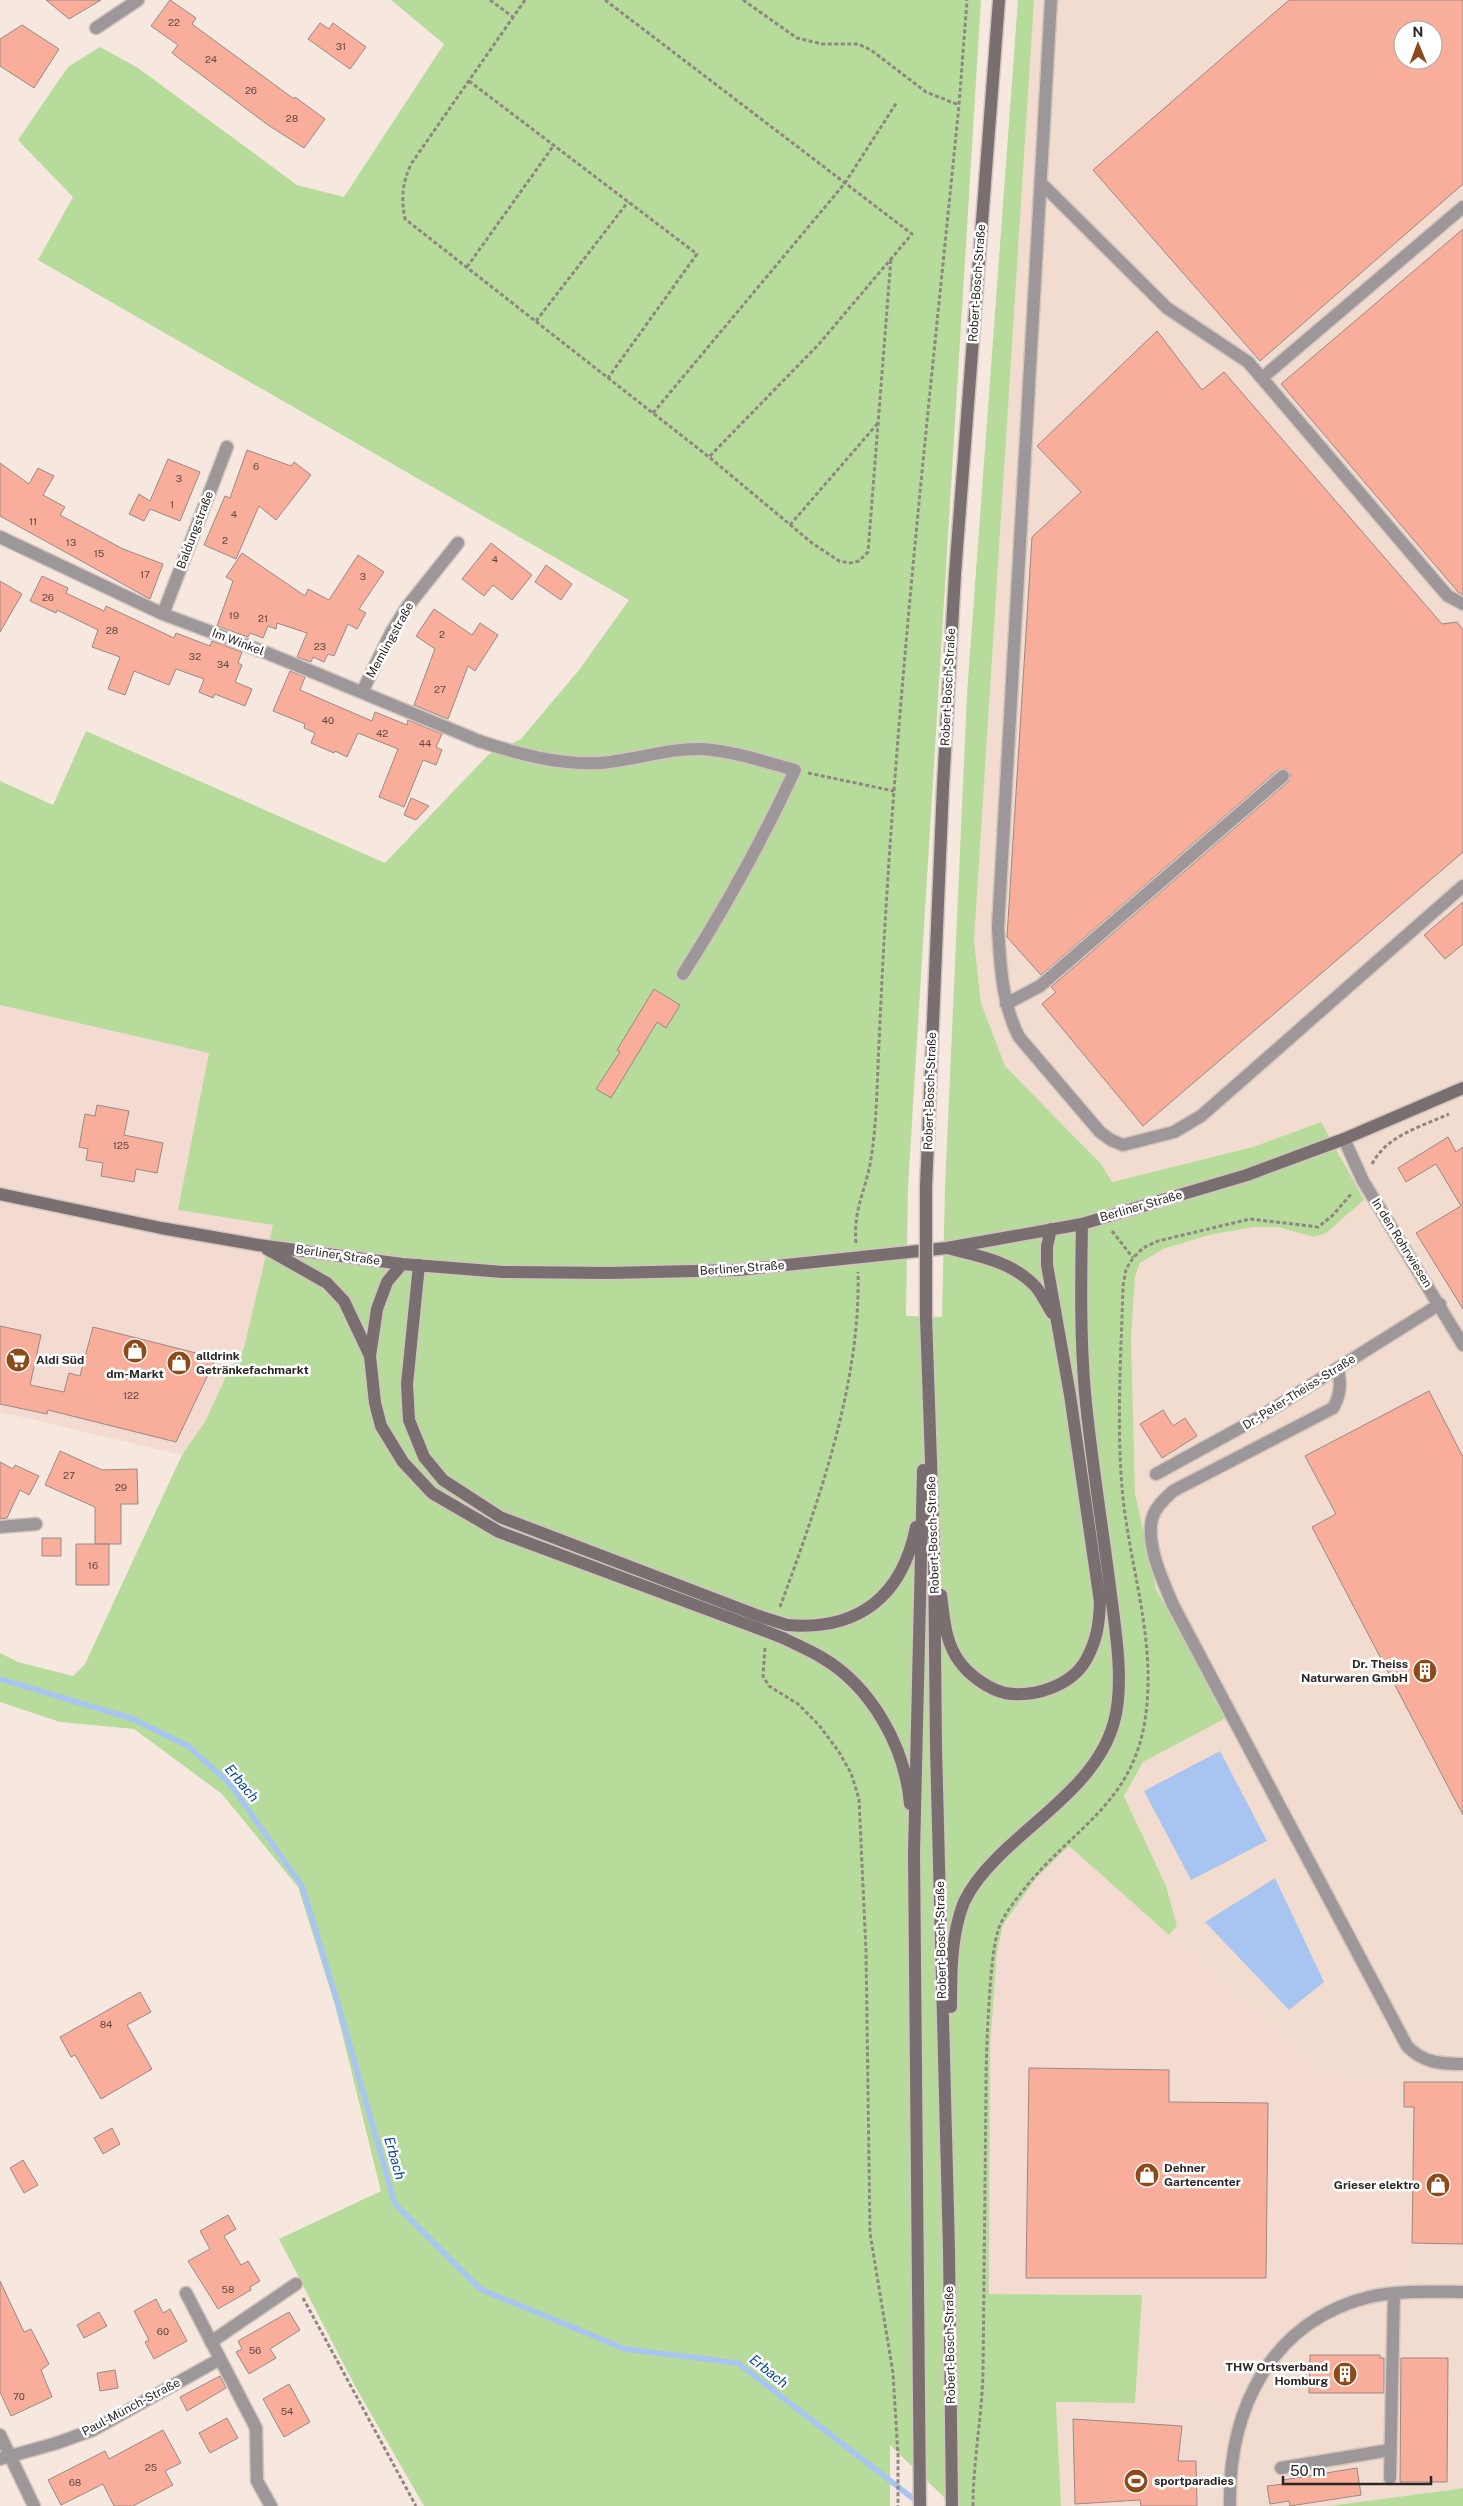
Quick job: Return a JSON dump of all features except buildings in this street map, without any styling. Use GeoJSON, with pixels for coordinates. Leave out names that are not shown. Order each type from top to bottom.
{"type":"FeatureCollection","features":[{"type":"Feature","properties":{"kind":"main road","name":"Robert-Bosch-Straße"},"geometry":{"type":"LineString","coordinates":[[952,2506],[949,2250],[936,1748],[934,1548],[927,1375],[926,1188],[943,786],[955,574],[999,0]]}},
{"type":"Feature","properties":{"kind":"main road","name":"Berliner Straße"},"geometry":{"type":"LineString","coordinates":[[0,1194],[101,1217],[258,1245],[402,1264],[503,1272],[676,1273],[738,1270],[947,1248],[1082,1224],[1247,1175],[1344,1139],[1463,1088]]}},
{"type":"Feature","properties":{"kind":"main road"},"geometry":{"type":"LineString","coordinates":[[949,2250],[951,1992],[954,1939],[964,1903],[976,1879],[1073,1787],[1102,1754],[1114,1721],[1117,1687],[1116,1636],[1085,1392],[1081,1270],[1082,1224]]}},
{"type":"Feature","properties":{"kind":"main road"},"geometry":{"type":"LineString","coordinates":[[934,1548],[948,1639],[958,1660],[979,1681],[1005,1693],[1035,1692],[1066,1682],[1085,1662],[1099,1632],[1100,1602],[1070,1395],[1047,1265],[1047,1246],[1051,1229]]}},
{"type":"Feature","properties":{"kind":"main road"},"geometry":{"type":"LineString","coordinates":[[258,1245],[298,1264],[327,1282],[344,1301],[370,1356]]}},
{"type":"Feature","properties":{"kind":"main road"},"geometry":{"type":"LineString","coordinates":[[947,1248],[991,1259],[1014,1269],[1034,1284],[1055,1318]]}},
{"type":"Feature","properties":{"kind":"main road"},"geometry":{"type":"LineString","coordinates":[[402,1264],[387,1282],[377,1309],[370,1356],[375,1403],[381,1426],[403,1462],[432,1493],[460,1512],[499,1532],[758,1622],[812,1628],[841,1622],[867,1610],[886,1594],[896,1581],[913,1542],[919,1509],[923,1455]]}},
{"type":"Feature","properties":{"kind":"main road"},"geometry":{"type":"LineString","coordinates":[[418,1265],[407,1384],[409,1420],[424,1457],[443,1480],[500,1517],[758,1622],[783,1638],[822,1657],[851,1680],[874,1707],[892,1737],[901,1763],[910,1800],[914,1853]]}},
{"type":"Feature","properties":{"kind":"main road","name":"Robert-Bosch-Straße"},"geometry":{"type":"LineString","coordinates":[[920,2506],[914,1853],[923,1455],[927,1375]]}},
{"type":"Feature","properties":{"kind":"street"},"geometry":{"type":"LineString","coordinates":[[96,28],[138,0]]}},
{"type":"Feature","properties":{"kind":"street"},"geometry":{"type":"LineString","coordinates":[[1051,0],[1042,184],[998,927],[1006,1004],[1019,1037],[1100,1132],[1123,1145],[1174,1132],[1201,1116],[1463,886]]}},
{"type":"Feature","properties":{"kind":"street"},"geometry":{"type":"LineString","coordinates":[[1042,184],[1167,308],[1237,353],[1262,378],[1448,596],[1463,604]]}},
{"type":"Feature","properties":{"kind":"street"},"geometry":{"type":"LineString","coordinates":[[1262,378],[1463,208]]}},
{"type":"Feature","properties":{"kind":"street","name":"Baldungstraße"},"geometry":{"type":"LineString","coordinates":[[163,614],[227,447]]}},
{"type":"Feature","properties":{"kind":"street","name":"Im Winkel"},"geometry":{"type":"LineString","coordinates":[[0,538],[163,614],[362,692],[479,741],[517,754],[560,762],[600,763],[702,749],[739,755],[795,770]]}},
{"type":"Feature","properties":{"kind":"street","name":"Memlingstraße"},"geometry":{"type":"LineString","coordinates":[[362,692],[407,607],[458,543]]}},
{"type":"Feature","properties":{"kind":"street"},"geometry":{"type":"LineString","coordinates":[[683,974],[726,907],[769,827],[795,770]]}},
{"type":"Feature","properties":{"kind":"street"},"geometry":{"type":"LineString","coordinates":[[1006,1004],[1040,986],[1282,776]]}},
{"type":"Feature","properties":{"kind":"street","name":"In den Rohrwiesen"},"geometry":{"type":"LineString","coordinates":[[1344,1139],[1363,1181],[1440,1304],[1463,1345]]}},
{"type":"Feature","properties":{"kind":"street","name":"Dr.-Peter-Theiss-Straße"},"geometry":{"type":"LineString","coordinates":[[1156,1474],[1258,1418],[1440,1304]]}},
{"type":"Feature","properties":{"kind":"street"},"geometry":{"type":"LineString","coordinates":[[1338,1368],[1340,1397],[1333,1408],[1172,1491],[1160,1503],[1152,1518],[1151,1530],[1154,1547],[1159,1568],[1174,1605],[1407,2046],[1416,2055],[1431,2061],[1463,2064]]}},
{"type":"Feature","properties":{"kind":"street"},"geometry":{"type":"LineString","coordinates":[[0,1527],[36,1524]]}},
{"type":"Feature","properties":{"kind":"street"},"geometry":{"type":"LineString","coordinates":[[211,2342],[296,2284]]}},
{"type":"Feature","properties":{"kind":"street"},"geometry":{"type":"LineString","coordinates":[[1230,2506],[1229,2487],[1234,2447],[1240,2423],[1259,2376],[1277,2352],[1297,2332],[1319,2316],[1350,2303],[1394,2293],[1463,2292]]}},
{"type":"Feature","properties":{"kind":"street"},"geometry":{"type":"LineString","coordinates":[[186,2293],[256,2428],[257,2481],[271,2506]]}},
{"type":"Feature","properties":{"kind":"street"},"geometry":{"type":"LineString","coordinates":[[1390,2478],[1394,2293]]}},
{"type":"Feature","properties":{"kind":"street","name":"Paul-Münch-Straße"},"geometry":{"type":"LineString","coordinates":[[5,2457],[57,2443],[93,2430],[220,2359]]}},
{"type":"Feature","properties":{"kind":"street"},"geometry":{"type":"LineString","coordinates":[[0,2435],[5,2457],[34,2506]]}},
{"type":"Feature","properties":{"kind":"street"},"geometry":{"type":"LineString","coordinates":[[1281,2468],[1390,2450]]}},
{"type":"Feature","properties":{"kind":"path"},"geometry":{"type":"LineString","coordinates":[[490,0],[513,17]]}},
{"type":"Feature","properties":{"kind":"path"},"geometry":{"type":"LineString","coordinates":[[525,0],[410,164],[403,182],[402,200],[406,219],[709,457],[790,525],[839,561],[850,563],[859,561],[868,552],[891,258]]}},
{"type":"Feature","properties":{"kind":"path"},"geometry":{"type":"LineString","coordinates":[[605,0],[912,234],[819,344],[709,457]]}},
{"type":"Feature","properties":{"kind":"path"},"geometry":{"type":"LineString","coordinates":[[742,0],[797,38],[822,44],[858,44],[872,50],[926,92],[959,105]]}},
{"type":"Feature","properties":{"kind":"path"},"geometry":{"type":"LineString","coordinates":[[776,1617],[822,1482],[844,1400],[857,1316],[855,1227],[857,1208],[871,1161],[897,735],[959,105],[966,0]]}},
{"type":"Feature","properties":{"kind":"path"},"geometry":{"type":"LineString","coordinates":[[469,81],[697,254],[608,378]]}},
{"type":"Feature","properties":{"kind":"path"},"geometry":{"type":"LineString","coordinates":[[653,413],[845,183],[897,102]]}},
{"type":"Feature","properties":{"kind":"path"},"geometry":{"type":"LineString","coordinates":[[467,267],[554,145]]}},
{"type":"Feature","properties":{"kind":"path"},"geometry":{"type":"LineString","coordinates":[[536,322],[628,202]]}},
{"type":"Feature","properties":{"kind":"path"},"geometry":{"type":"LineString","coordinates":[[790,525],[878,423]]}},
{"type":"Feature","properties":{"kind":"path"},"geometry":{"type":"LineString","coordinates":[[795,770],[894,792]]}},
{"type":"Feature","properties":{"kind":"path"},"geometry":{"type":"LineString","coordinates":[[1363,1181],[1377,1154],[1388,1142],[1455,1111]]}},
{"type":"Feature","properties":{"kind":"path"},"geometry":{"type":"LineString","coordinates":[[1103,1217],[1133,1258]]}},
{"type":"Feature","properties":{"kind":"path"},"geometry":{"type":"LineString","coordinates":[[766,1645],[763,1654],[762,1676],[768,1686],[798,1704],[819,1725],[839,1752],[851,1773],[858,1799],[866,1951],[870,2233],[893,2373],[898,2455],[898,2506]]}},
{"type":"Feature","properties":{"kind":"path"},"geometry":{"type":"LineString","coordinates":[[296,2284],[324,2340],[416,2506]]}},
{"type":"Feature","properties":{"kind":"shaded area"},"geometry":{"type":"Polygon","coordinates":[[[1034,0],[1463,0],[1463,2488],[1329,2506],[1061,2506],[1056,2402],[1236,2404],[1253,2370],[1273,2344],[1318,2309],[1360,2293],[1399,2287],[1402,2082],[1327,2076],[1169,1935],[1177,1926],[1166,1886],[1124,1796],[1143,1762],[1226,1718],[1156,1589],[1135,1493],[1131,1337],[1135,1277],[1140,1263],[1163,1249],[1209,1235],[1254,1227],[1278,1227],[1314,1237],[1321,1122],[1253,1147],[1112,1182],[1101,1164],[1005,1066],[981,1003],[974,941],[1034,0]]]}},
{"type":"Feature","properties":{"kind":"shaded area"},"geometry":{"type":"Polygon","coordinates":[[[0,1005],[209,1053],[179,1210],[273,1225],[244,1348],[227,1374],[205,1422],[182,1455],[0,1412],[0,1005]]]}},
{"type":"Feature","properties":{"kind":"shaded area"},"geometry":{"type":"Polygon","coordinates":[[[1069,1846],[1327,2076],[1402,2082],[1399,2287],[1360,2293],[1318,2309],[1273,2344],[1253,2370],[1236,2404],[1135,2403],[1142,2295],[989,2294],[990,2047],[997,1953],[1003,1926],[1037,1877],[1069,1846]]]}},
{"type":"Feature","properties":{"kind":"green space"},"geometry":{"type":"Polygon","coordinates":[[[391,0],[981,0],[908,1187],[906,1316],[942,1317],[945,1188],[967,694],[1018,0],[1034,0],[974,941],[981,1003],[1005,1066],[1101,1164],[1112,1182],[1253,1147],[1321,1122],[1364,1200],[1326,1233],[1314,1237],[1278,1227],[1254,1227],[1209,1235],[1163,1249],[1140,1263],[1135,1277],[1131,1337],[1135,1493],[1156,1589],[1226,1718],[1143,1762],[1124,1796],[1166,1886],[1177,1926],[1169,1935],[1069,1846],[1037,1877],[1003,1925],[997,1953],[990,2047],[989,2294],[1142,2295],[1135,2403],[1056,2402],[1061,2506],[953,2506],[890,2445],[890,2506],[424,2506],[355,2386],[279,2239],[381,2191],[335,2005],[298,1887],[222,1794],[134,1729],[60,1722],[0,1702],[0,1653],[18,1662],[73,1676],[85,1664],[182,1455],[205,1422],[227,1374],[244,1348],[273,1225],[178,1210],[209,1053],[0,1005],[0,781],[53,805],[86,731],[385,863],[488,755],[521,739],[579,670],[629,600],[38,260],[73,197],[18,140],[68,67],[100,47],[138,68],[297,185],[344,197],[444,44],[391,0]]]}},
{"type":"Feature","properties":{"kind":"green space"},"geometry":{"type":"Polygon","coordinates":[[[1463,2488],[1463,2506],[1329,2506],[1450,2490],[1463,2488]]]}},
{"type":"Feature","properties":{"kind":"water"},"geometry":{"type":"Polygon","coordinates":[[[1220,1751],[1267,1841],[1191,1880],[1144,1791],[1220,1751]]]}},
{"type":"Feature","properties":{"kind":"water"},"geometry":{"type":"Polygon","coordinates":[[[1275,1878],[1324,1982],[1289,2010],[1205,1922],[1275,1878]]]}},
{"type":"Feature","properties":{"kind":"waterway","name":"Erbach"},"geometry":{"type":"LineString","coordinates":[[0,1679],[133,1719],[188,1746],[230,1784],[302,1886],[395,2204],[480,2289],[625,2349],[738,2363],[919,2503]]}},
{"type":"Feature","properties":{"kind":"place","name":"dm-Markt"},"geometry":{"type":"Point","coordinates":[135,1351]}},
{"type":"Feature","properties":{"kind":"place","name":"Aldi Süd"},"geometry":{"type":"Point","coordinates":[18,1360]}},
{"type":"Feature","properties":{"kind":"place","name":"alldrink Getränkefachmarkt"},"geometry":{"type":"Point","coordinates":[179,1363]}},
{"type":"Feature","properties":{"kind":"place","name":"Dr. Theiss Naturwaren GmbH"},"geometry":{"type":"Point","coordinates":[1425,1671]}},
{"type":"Feature","properties":{"kind":"place","name":"Dehner Gartencenter"},"geometry":{"type":"Point","coordinates":[1147,2175]}},
{"type":"Feature","properties":{"kind":"place","name":"Grieser elektro"},"geometry":{"type":"Point","coordinates":[1438,2185]}},
{"type":"Feature","properties":{"kind":"place","name":"THW Ortsverband Homburg"},"geometry":{"type":"Point","coordinates":[1345,2374]}},
{"type":"Feature","properties":{"kind":"place","name":"sportparadies"},"geometry":{"type":"Point","coordinates":[1136,2481]}}]}
